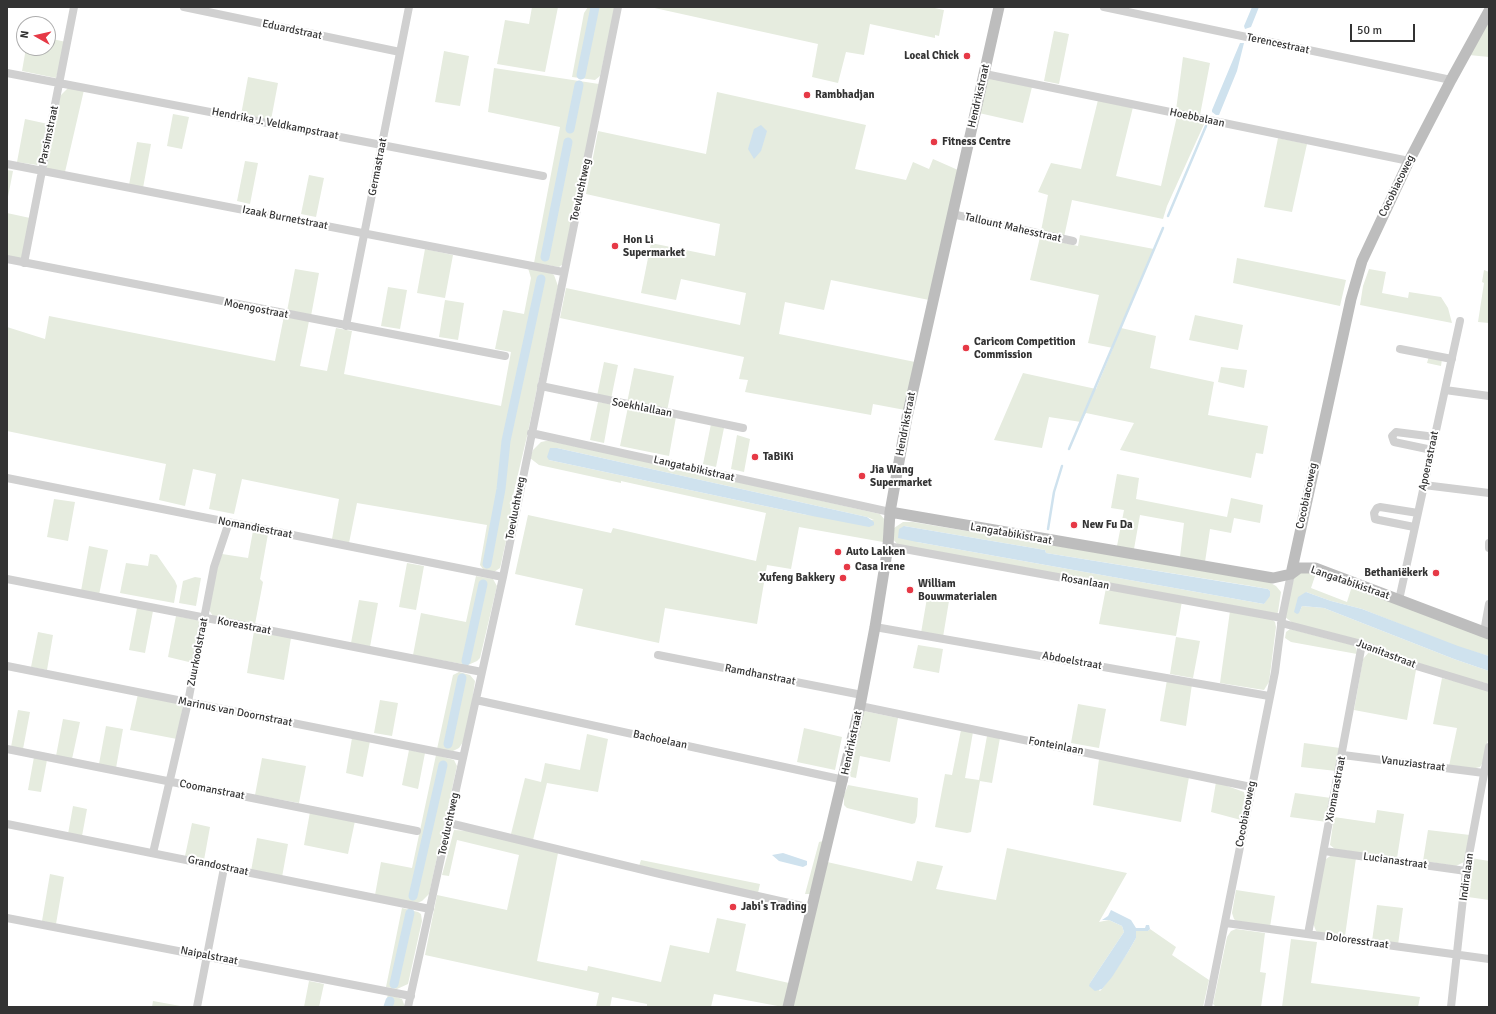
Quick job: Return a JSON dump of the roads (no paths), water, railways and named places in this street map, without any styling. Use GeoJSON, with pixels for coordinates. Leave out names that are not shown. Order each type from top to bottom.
{"type":"FeatureCollection","features":[{"type":"Feature","properties":{"kind":"street","name":"Parsimstraat"},"geometry":{"type":"LineString","coordinates":[[24,263],[41,170],[61,83],[74,7]]}},
{"type":"Feature","properties":{"kind":"street","name":"Eduardstraat"},"geometry":{"type":"LineString","coordinates":[[184,7],[400,52]]}},
{"type":"Feature","properties":{"kind":"street","name":"Germastraat"},"geometry":{"type":"LineString","coordinates":[[346,326],[409,7]]}},
{"type":"Feature","properties":{"kind":"street","name":"Toevluchtweg"},"geometry":{"type":"LineString","coordinates":[[410,1007],[410,996],[503,577],[618,7]]}},
{"type":"Feature","properties":{"kind":"street","name":"Hendrikstraat"},"geometry":{"type":"LineString","coordinates":[[788,1007],[811,908],[844,780],[860,706],[888,546],[890,512],[909,410],[999,7]]}},
{"type":"Feature","properties":{"kind":"street","name":"Terencestraat"},"geometry":{"type":"LineString","coordinates":[[1104,7],[1451,80]]}},
{"type":"Feature","properties":{"kind":"street","name":"Cocobiacoweg"},"geometry":{"type":"LineString","coordinates":[[1208,1007],[1226,923],[1291,574],[1351,299],[1360,268],[1409,161],[1489,11]]}},
{"type":"Feature","properties":{"kind":"street","name":"Hendrika J. Veldkampstraat"},"geometry":{"type":"LineString","coordinates":[[7,73],[543,176]]}},
{"type":"Feature","properties":{"kind":"street","name":"Hoebbalaan"},"geometry":{"type":"LineString","coordinates":[[985,74],[1409,161]]}},
{"type":"Feature","properties":{"kind":"street","name":"Izaak Burnetstraat"},"geometry":{"type":"LineString","coordinates":[[7,164],[564,272]]}},
{"type":"Feature","properties":{"kind":"street","name":"Tallount Mahesstraat"},"geometry":{"type":"LineString","coordinates":[[952,214],[1073,241]]}},
{"type":"Feature","properties":{"kind":"street","name":"Moengostraat"},"geometry":{"type":"LineString","coordinates":[[7,259],[504,356]]}},
{"type":"Feature","properties":{"kind":"street","name":"Apoerastraat"},"geometry":{"type":"LineString","coordinates":[[1398,600],[1460,321]]}},
{"type":"Feature","properties":{"kind":"street"},"geometry":{"type":"LineString","coordinates":[[1400,349],[1452,359]]}},
{"type":"Feature","properties":{"kind":"street","name":"Soekhlallaan"},"geometry":{"type":"LineString","coordinates":[[541,386],[743,428]]}},
{"type":"Feature","properties":{"kind":"street"},"geometry":{"type":"LineString","coordinates":[[1444,390],[1489,396]]}},
{"type":"Feature","properties":{"kind":"street"},"geometry":{"type":"LineString","coordinates":[[1432,450],[1394,442],[1392,436],[1396,432],[1435,437]]}},
{"type":"Feature","properties":{"kind":"street","name":"Langatabikistraat"},"geometry":{"type":"LineString","coordinates":[[531,433],[890,512],[1273,578],[1291,574],[1299,568],[1314,568],[1486,633],[1489,604]]}},
{"type":"Feature","properties":{"kind":"street","name":"Nomandiestraat"},"geometry":{"type":"LineString","coordinates":[[7,478],[503,577]]}},
{"type":"Feature","properties":{"kind":"street"},"geometry":{"type":"LineString","coordinates":[[1424,485],[1489,493]]}},
{"type":"Feature","properties":{"kind":"street"},"geometry":{"type":"LineString","coordinates":[[1414,527],[1379,520],[1374,517],[1374,513],[1377,508],[1380,507],[1418,513]]}},
{"type":"Feature","properties":{"kind":"street","name":"Zuurkoolstraat"},"geometry":{"type":"LineString","coordinates":[[153,853],[171,782],[214,567],[229,522]]}},
{"type":"Feature","properties":{"kind":"street"},"geometry":{"type":"LineString","coordinates":[[1489,542],[1489,548]]}},
{"type":"Feature","properties":{"kind":"street","name":"Rosanlaan"},"geometry":{"type":"LineString","coordinates":[[888,546],[1282,621]]}},
{"type":"Feature","properties":{"kind":"street","name":"Koreastraat"},"geometry":{"type":"LineString","coordinates":[[7,579],[482,672]]}},
{"type":"Feature","properties":{"kind":"street","name":"Juanitastraat"},"geometry":{"type":"LineString","coordinates":[[1282,621],[1362,644],[1414,665],[1489,688]]}},
{"type":"Feature","properties":{"kind":"street","name":"Abdoelstraat"},"geometry":{"type":"LineString","coordinates":[[875,627],[1269,696]]}},
{"type":"Feature","properties":{"kind":"street","name":"Xiomarastraat"},"geometry":{"type":"LineString","coordinates":[[1308,934],[1343,755],[1362,644]]}},
{"type":"Feature","properties":{"kind":"street","name":"Ramdhanstraat"},"geometry":{"type":"LineString","coordinates":[[658,655],[862,695]]}},
{"type":"Feature","properties":{"kind":"street","name":"Marinus van Doornstraat"},"geometry":{"type":"LineString","coordinates":[[7,666],[464,757]]}},
{"type":"Feature","properties":{"kind":"street","name":"Bachoelaan"},"geometry":{"type":"LineString","coordinates":[[476,700],[844,780]]}},
{"type":"Feature","properties":{"kind":"street","name":"Fonteinlaan"},"geometry":{"type":"LineString","coordinates":[[860,706],[1251,787]]}},
{"type":"Feature","properties":{"kind":"street","name":"Indiralaan"},"geometry":{"type":"LineString","coordinates":[[1451,1007],[1466,871],[1489,747]]}},
{"type":"Feature","properties":{"kind":"street","name":"Coomanstraat"},"geometry":{"type":"LineString","coordinates":[[7,749],[417,831]]}},
{"type":"Feature","properties":{"kind":"street","name":"Vanuziastraat"},"geometry":{"type":"LineString","coordinates":[[1343,755],[1484,773]]}},
{"type":"Feature","properties":{"kind":"street"},"geometry":{"type":"LineString","coordinates":[[449,823],[660,874],[811,908]]}},
{"type":"Feature","properties":{"kind":"street","name":"Grandostraat"},"geometry":{"type":"LineString","coordinates":[[7,824],[430,909]]}},
{"type":"Feature","properties":{"kind":"street","name":"Lucianastraat"},"geometry":{"type":"LineString","coordinates":[[1324,851],[1466,871]]}},
{"type":"Feature","properties":{"kind":"street"},"geometry":{"type":"LineString","coordinates":[[197,1007],[224,868]]}},
{"type":"Feature","properties":{"kind":"street","name":"Naipalstraat"},"geometry":{"type":"LineString","coordinates":[[7,918],[410,996]]}},
{"type":"Feature","properties":{"kind":"street","name":"Doloresstraat"},"geometry":{"type":"LineString","coordinates":[[1226,923],[1489,959]]}},
{"type":"Feature","properties":{"kind":"water"},"geometry":{"type":"Polygon","coordinates":[[[1252,7],[1259,7],[1251,27],[1245,29],[1244,26],[1252,7]]]}},
{"type":"Feature","properties":{"kind":"water"},"geometry":{"type":"Polygon","coordinates":[[[1240,43],[1244,43],[1237,71],[1219,115],[1216,115],[1212,112],[1212,110],[1240,43]]]}},
{"type":"Feature","properties":{"kind":"water"},"geometry":{"type":"Polygon","coordinates":[[[761,125],[767,131],[761,151],[754,159],[748,149],[754,129],[761,125]]]}},
{"type":"Feature","properties":{"kind":"water"},"geometry":{"type":"Polygon","coordinates":[[[550,448],[557,448],[867,517],[874,522],[874,525],[869,527],[807,515],[549,460],[547,457],[550,448]]]}},
{"type":"Feature","properties":{"kind":"water"},"geometry":{"type":"Polygon","coordinates":[[[904,526],[1045,550],[1046,553],[1268,589],[1270,591],[1270,596],[1264,604],[898,538],[899,529],[904,526]]]}},
{"type":"Feature","properties":{"kind":"water"},"geometry":{"type":"Polygon","coordinates":[[[1306,592],[1331,601],[1362,609],[1458,646],[1489,656],[1489,671],[1454,659],[1324,608],[1302,606],[1297,614],[1294,612],[1298,597],[1306,592]]]}},
{"type":"Feature","properties":{"kind":"water"},"geometry":{"type":"Polygon","coordinates":[[[783,853],[807,861],[807,865],[803,867],[779,861],[772,855],[783,853]]]}},
{"type":"Feature","properties":{"kind":"water"},"geometry":{"type":"Polygon","coordinates":[[[1111,910],[1131,920],[1136,928],[1145,928],[1146,925],[1149,925],[1150,929],[1148,931],[1136,931],[1136,938],[1112,977],[1102,989],[1095,991],[1089,986],[1090,983],[1124,932],[1122,926],[1109,920],[1102,920],[1108,916],[1111,910]]]}},
{"type":"Feature","properties":{"kind":"waterway"},"geometry":{"type":"LineString","coordinates":[[581,75],[595,7]]}},
{"type":"Feature","properties":{"kind":"waterway"},"geometry":{"type":"LineString","coordinates":[[570,129],[579,85]]}},
{"type":"Feature","properties":{"kind":"waterway"},"geometry":{"type":"LineString","coordinates":[[1168,216],[1206,126]]}},
{"type":"Feature","properties":{"kind":"waterway"},"geometry":{"type":"LineString","coordinates":[[545,257],[568,142]]}},
{"type":"Feature","properties":{"kind":"waterway"},"geometry":{"type":"LineString","coordinates":[[1069,449],[1163,228]]}},
{"type":"Feature","properties":{"kind":"waterway"},"geometry":{"type":"LineString","coordinates":[[487,564],[501,489],[506,441],[541,279]]}},
{"type":"Feature","properties":{"kind":"waterway"},"geometry":{"type":"LineString","coordinates":[[1048,529],[1054,492],[1062,466]]}},
{"type":"Feature","properties":{"kind":"waterway"},"geometry":{"type":"LineString","coordinates":[[466,661],[483,584]]}},
{"type":"Feature","properties":{"kind":"waterway"},"geometry":{"type":"LineString","coordinates":[[448,744],[462,678]]}},
{"type":"Feature","properties":{"kind":"waterway"},"geometry":{"type":"LineString","coordinates":[[413,896],[443,765]]}},
{"type":"Feature","properties":{"kind":"waterway"},"geometry":{"type":"LineString","coordinates":[[394,984],[410,913]]}},
{"type":"Feature","properties":{"kind":"waterway"},"geometry":{"type":"LineString","coordinates":[[388,1007],[390,1001]]}},
{"type":"Feature","properties":{"kind":"place","name":"Local Chick"},"geometry":{"type":"Point","coordinates":[967,56]}},
{"type":"Feature","properties":{"kind":"place","name":"Rambhadjan"},"geometry":{"type":"Point","coordinates":[807,95]}},
{"type":"Feature","properties":{"kind":"place","name":"Fitness Centre"},"geometry":{"type":"Point","coordinates":[934,142]}},
{"type":"Feature","properties":{"kind":"place","name":"Hon Li Supermarket"},"geometry":{"type":"Point","coordinates":[615,246]}},
{"type":"Feature","properties":{"kind":"place","name":"Caricom Competition Commission"},"geometry":{"type":"Point","coordinates":[966,348]}},
{"type":"Feature","properties":{"kind":"place","name":"TaBiKi"},"geometry":{"type":"Point","coordinates":[755,457]}},
{"type":"Feature","properties":{"kind":"place","name":"Jia Wang Supermarket"},"geometry":{"type":"Point","coordinates":[862,476]}},
{"type":"Feature","properties":{"kind":"place","name":"New Fu Da"},"geometry":{"type":"Point","coordinates":[1074,525]}},
{"type":"Feature","properties":{"kind":"place","name":"Auto Lakken"},"geometry":{"type":"Point","coordinates":[838,552]}},
{"type":"Feature","properties":{"kind":"place","name":"Casa Irene"},"geometry":{"type":"Point","coordinates":[847,567]}},
{"type":"Feature","properties":{"kind":"place","name":"Bethaniëkerk"},"geometry":{"type":"Point","coordinates":[1436,573]}},
{"type":"Feature","properties":{"kind":"place","name":"Xufeng Bakkery"},"geometry":{"type":"Point","coordinates":[843,578]}},
{"type":"Feature","properties":{"kind":"place","name":"William Bouwmaterialen"},"geometry":{"type":"Point","coordinates":[910,590]}},
{"type":"Feature","properties":{"kind":"place","name":"Jabi's Trading"},"geometry":{"type":"Point","coordinates":[733,907]}}]}
